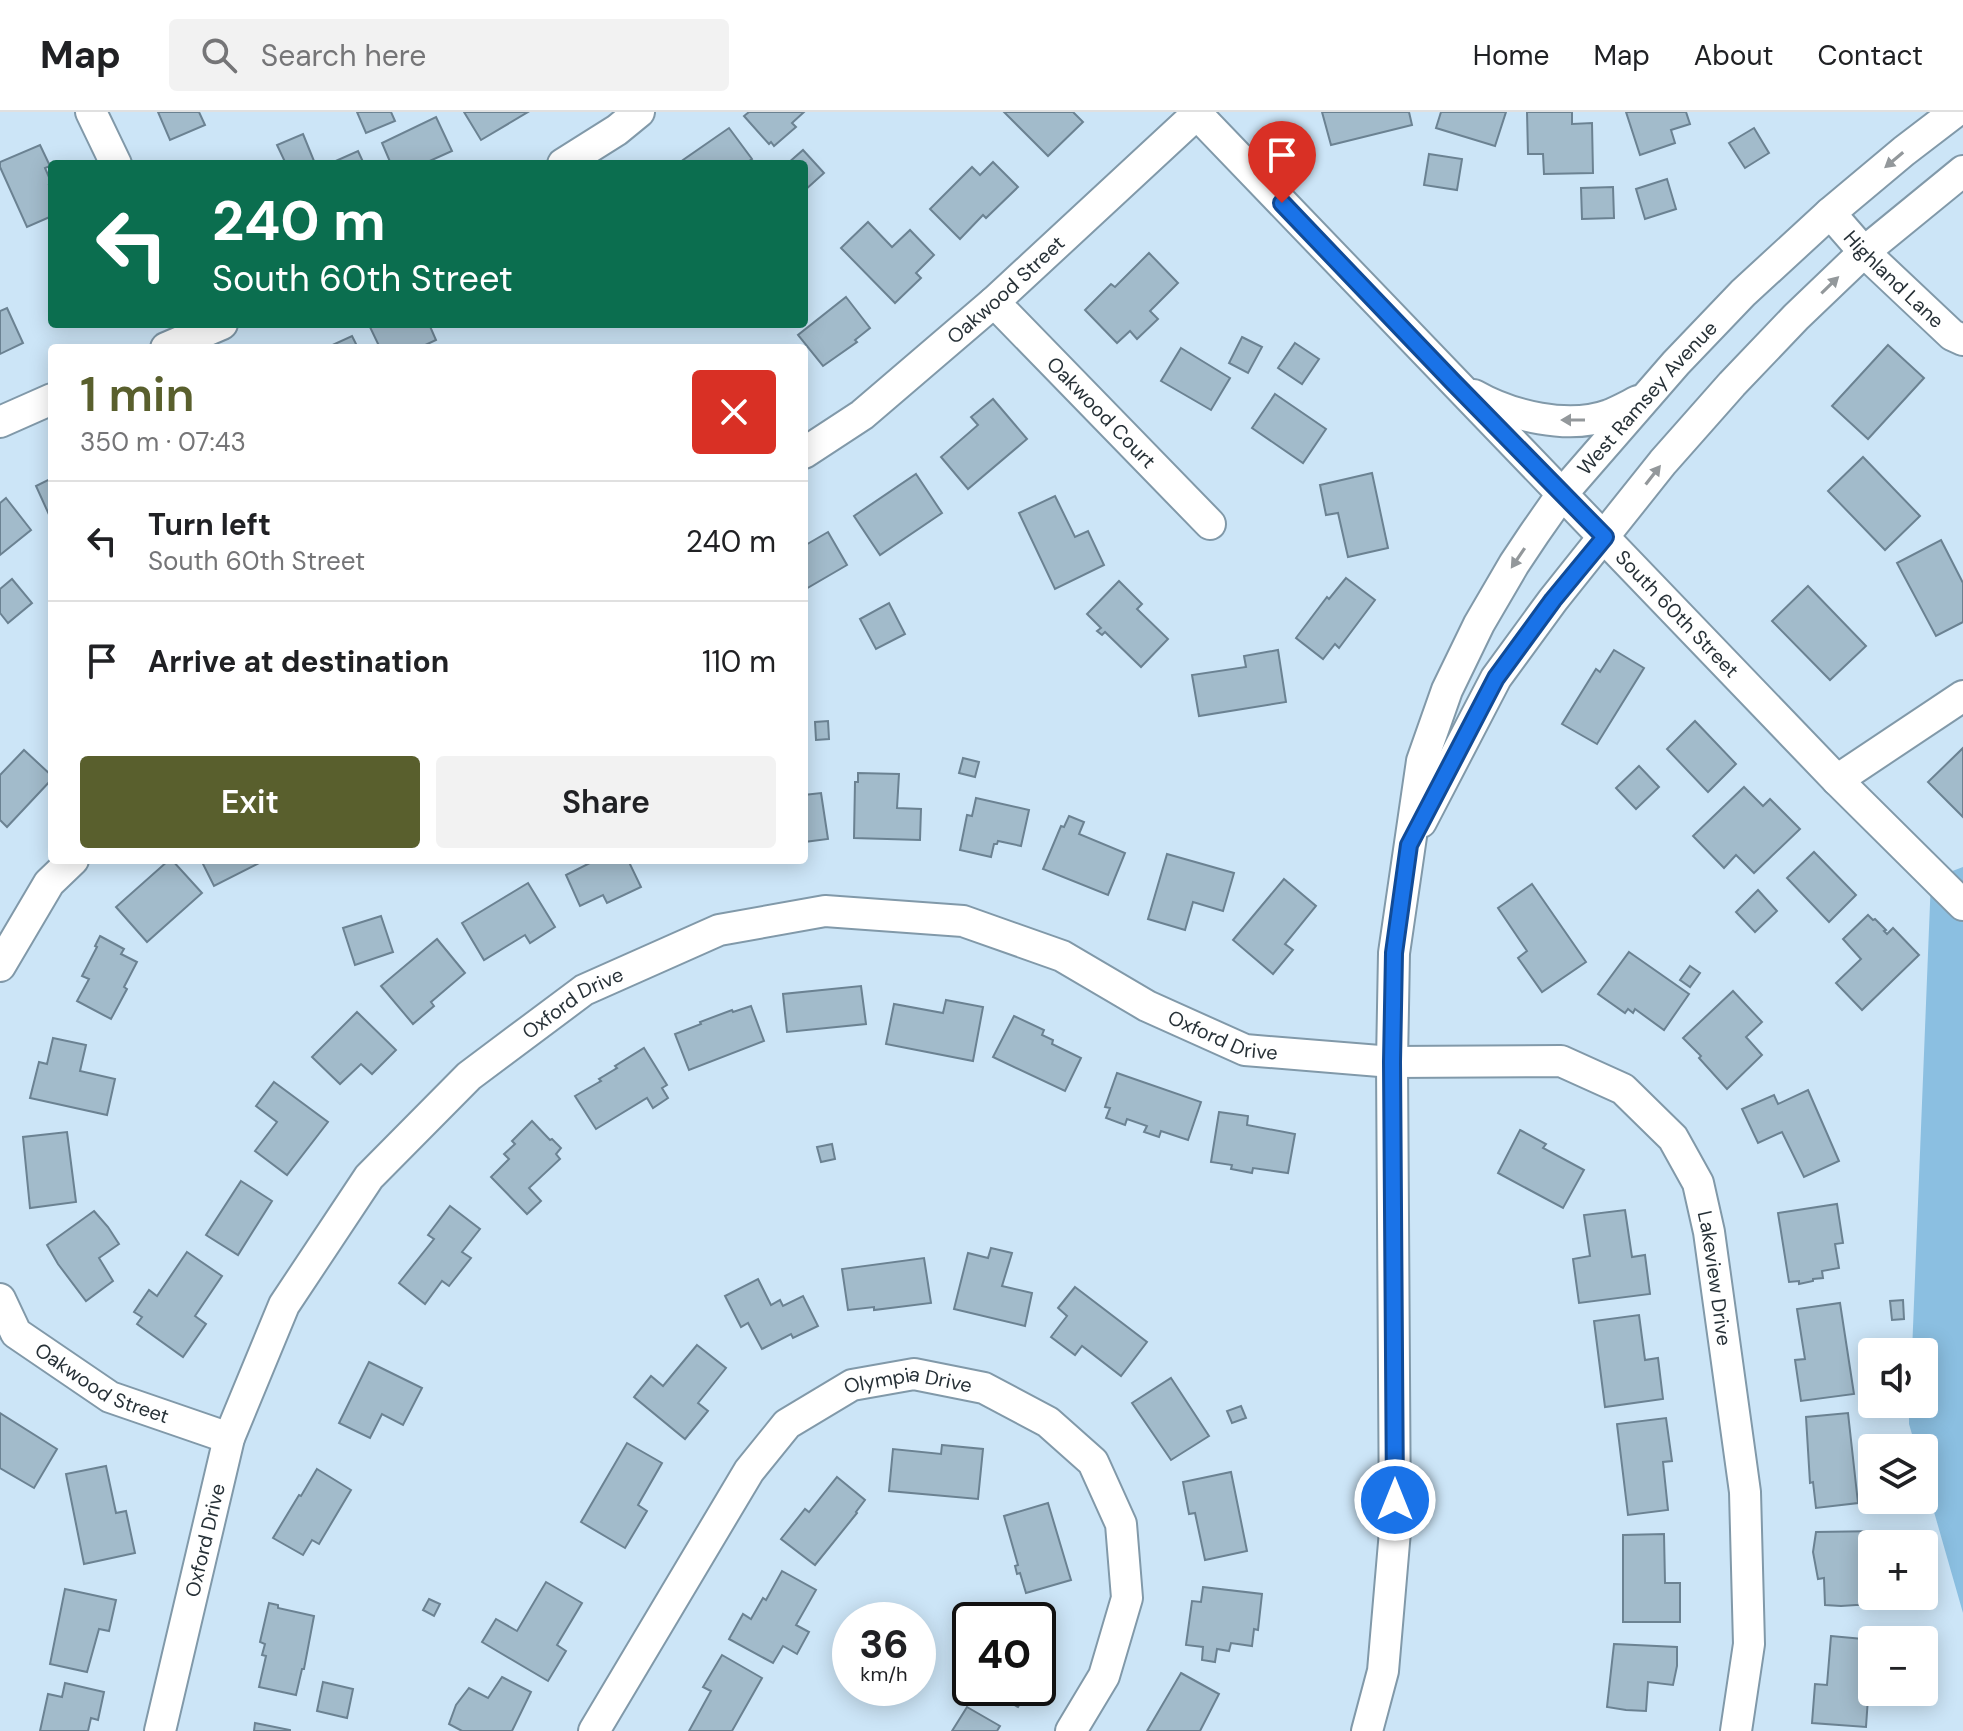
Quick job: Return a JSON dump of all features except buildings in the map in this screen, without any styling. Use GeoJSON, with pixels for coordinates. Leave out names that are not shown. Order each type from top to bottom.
{"type":"FeatureCollection","features":[{"type":"Feature","properties":{"kind":"street"},"geometry":{"type":"LineString","coordinates":[[91,112],[114,160]]}},
{"type":"Feature","properties":{"kind":"street"},"geometry":{"type":"LineString","coordinates":[[569,160],[639,112]]}},
{"type":"Feature","properties":{"kind":"street","name":"West Ramsey Avenue"},"geometry":{"type":"LineString","coordinates":[[1367,1731],[1383,1671],[1395,1531],[1394,953],[1422,761],[1447,690],[1479,624],[1514,564],[1562,494],[1676,363],[1743,293],[1830,213],[1955,112]]}},
{"type":"Feature","properties":{"kind":"street","name":"Oakwood Street"},"geometry":{"type":"LineString","coordinates":[[808,450],[862,415],[994,302],[1197,113]]}},
{"type":"Feature","properties":{"kind":"street","name":"South 60th Street"},"geometry":{"type":"LineString","coordinates":[[1197,113],[1837,780],[1963,905]]}},
{"type":"Feature","properties":{"kind":"street","name":"West Ramsey Avenue"},"geometry":{"type":"LineString","coordinates":[[1409,845],[1496,678],[1553,600],[1663,462],[1796,317],[1864,252],[1963,171]]}},
{"type":"Feature","properties":{"kind":"street","name":"Highland Lane"},"geometry":{"type":"LineString","coordinates":[[1830,213],[1864,252],[1952,335],[1963,340]]}},
{"type":"Feature","properties":{"kind":"street","name":"Oakwood Court"},"geometry":{"type":"LineString","coordinates":[[994,302],[1210,524]]}},
{"type":"Feature","properties":{"kind":"street"},"geometry":{"type":"LineString","coordinates":[[174,344],[205,328]]}},
{"type":"Feature","properties":{"kind":"street"},"geometry":{"type":"LineString","coordinates":[[1453,382],[1490,404],[1531,418],[1551,420],[1607,416],[1647,397]]}},
{"type":"Feature","properties":{"kind":"street"},"geometry":{"type":"LineString","coordinates":[[0,422],[48,401]]}},
{"type":"Feature","properties":{"kind":"street"},"geometry":{"type":"LineString","coordinates":[[1837,780],[1963,696]]}},
{"type":"Feature","properties":{"kind":"street"},"geometry":{"type":"LineString","coordinates":[[0,966],[49,883],[69,864]]}},
{"type":"Feature","properties":{"kind":"street","name":"Oxford Drive"},"geometry":{"type":"LineString","coordinates":[[160,1731],[229,1438],[284,1305],[369,1177],[469,1076],[584,990],[719,930],[825,911],[963,921],[1062,956],[1147,1006],[1245,1050],[1392,1062]]}},
{"type":"Feature","properties":{"kind":"street","name":"Lakeview Drive"},"geometry":{"type":"LineString","coordinates":[[1392,1062],[1561,1061],[1623,1089],[1673,1138],[1698,1183],[1709,1232],[1745,1492],[1749,1644],[1736,1731]]}},
{"type":"Feature","properties":{"kind":"street","name":"Oakwood Street"},"geometry":{"type":"LineString","coordinates":[[0,1299],[16,1333],[110,1397],[229,1438]]}},
{"type":"Feature","properties":{"kind":"street","name":"Olympia Drive"},"geometry":{"type":"LineString","coordinates":[[594,1731],[749,1471],[787,1424],[852,1385],[914,1374],[984,1388],[1048,1422],[1093,1462],[1121,1524],[1127,1598],[1104,1676],[1071,1731]]}},
{"type":"Feature","properties":{"kind":"shaded area"},"geometry":{"type":"Polygon","coordinates":[[[1963,867],[1963,1613],[1935,1514],[1938,1514],[1938,1434],[1912,1434],[1909,1424],[1909,1418],[1938,1418],[1938,1338],[1913,1338],[1931,879],[1963,867]]]}},
{"type":"Feature","properties":{"kind":"route"},"geometry":{"type":"LineString","coordinates":[[1282,203],[1605,537],[1553,600],[1496,678],[1409,845],[1394,953],[1395,1500]]}}]}
